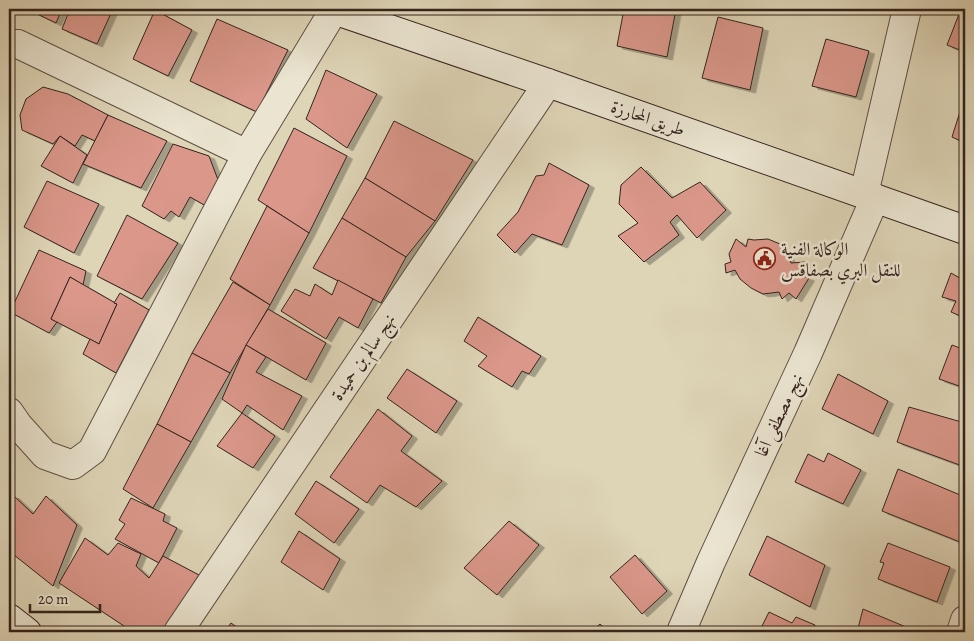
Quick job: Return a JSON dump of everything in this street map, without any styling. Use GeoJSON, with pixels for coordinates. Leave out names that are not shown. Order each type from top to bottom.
{"type":"FeatureCollection","features":[{"type":"Feature","properties":{"kind":"street","name":"طريق المحارزة"},"geometry":{"type":"LineString","coordinates":[[332,9],[965,230]]}},
{"type":"Feature","properties":{"kind":"street"},"geometry":{"type":"LineString","coordinates":[[9,412],[45,456],[73,465],[92,450],[246,154],[332,9]]}},
{"type":"Feature","properties":{"kind":"street","name":"نهج مصطفى آغا"},"geometry":{"type":"LineString","coordinates":[[681,632],[711,562],[808,353],[869,196],[907,9]]}},
{"type":"Feature","properties":{"kind":"street"},"geometry":{"type":"LineString","coordinates":[[9,44],[18,44],[246,154]]}},
{"type":"Feature","properties":{"kind":"street","name":"نهج سالم بن حميدة"},"geometry":{"type":"LineString","coordinates":[[178,632],[548,83]]}},
{"type":"Feature","properties":{"kind":"street"},"geometry":{"type":"LineString","coordinates":[[9,618],[27,632]]}},
{"type":"Feature","properties":{"kind":"street"},"geometry":{"type":"LineString","coordinates":[[962,632],[965,620]]}},
{"type":"Feature","properties":{"kind":"building"},"geometry":{"type":"Polygon","coordinates":[[[32,9],[62,9],[56,23],[31,11],[32,9]]]}},
{"type":"Feature","properties":{"kind":"building"},"geometry":{"type":"Polygon","coordinates":[[[70,9],[113,9],[97,44],[62,29],[70,9]]]}},
{"type":"Feature","properties":{"kind":"building"},"geometry":{"type":"Polygon","coordinates":[[[624,9],[676,9],[667,57],[617,46],[624,9]]]}},
{"type":"Feature","properties":{"kind":"building"},"geometry":{"type":"Polygon","coordinates":[[[961,9],[965,9],[965,52],[947,45],[961,9]]]}},
{"type":"Feature","properties":{"kind":"building"},"geometry":{"type":"Polygon","coordinates":[[[155,10],[192,30],[168,76],[133,59],[155,10]]]}},
{"type":"Feature","properties":{"kind":"building"},"geometry":{"type":"Polygon","coordinates":[[[718,17],[763,28],[750,90],[702,78],[718,17]]]}},
{"type":"Feature","properties":{"kind":"building"},"geometry":{"type":"Polygon","coordinates":[[[217,19],[288,50],[257,112],[190,81],[217,19]]]}},
{"type":"Feature","properties":{"kind":"building"},"geometry":{"type":"Polygon","coordinates":[[[826,39],[869,51],[856,97],[812,86],[826,39]]]}},
{"type":"Feature","properties":{"kind":"building"},"geometry":{"type":"Polygon","coordinates":[[[326,70],[377,94],[347,148],[306,119],[326,70]]]}},
{"type":"Feature","properties":{"kind":"building"},"geometry":{"type":"Polygon","coordinates":[[[43,87],[68,94],[108,115],[95,141],[82,135],[75,146],[60,136],[53,144],[22,130],[20,115],[26,99],[43,87]]]}},
{"type":"Feature","properties":{"kind":"building"},"geometry":{"type":"Polygon","coordinates":[[[965,99],[965,143],[952,137],[965,99]]]}},
{"type":"Feature","properties":{"kind":"building"},"geometry":{"type":"Polygon","coordinates":[[[108,115],[167,141],[141,188],[83,164],[108,115]]]}},
{"type":"Feature","properties":{"kind":"building"},"geometry":{"type":"Polygon","coordinates":[[[394,121],[473,160],[435,221],[365,178],[394,121]]]}},
{"type":"Feature","properties":{"kind":"building"},"geometry":{"type":"Polygon","coordinates":[[[294,128],[347,156],[309,233],[258,200],[294,128]]]}},
{"type":"Feature","properties":{"kind":"building"},"geometry":{"type":"Polygon","coordinates":[[[60,136],[87,155],[73,183],[41,166],[60,136]]]}},
{"type":"Feature","properties":{"kind":"building"},"geometry":{"type":"Polygon","coordinates":[[[173,144],[209,156],[220,185],[206,206],[190,197],[179,217],[171,211],[164,219],[142,206],[173,144]]]}},
{"type":"Feature","properties":{"kind":"building"},"geometry":{"type":"Polygon","coordinates":[[[549,163],[589,185],[562,245],[532,234],[515,253],[497,235],[518,212],[536,176],[544,175],[549,163]]]}},
{"type":"Feature","properties":{"kind":"building"},"geometry":{"type":"Polygon","coordinates":[[[641,167],[672,198],[700,182],[726,210],[697,238],[677,215],[670,222],[679,235],[644,262],[618,236],[638,223],[619,204],[621,185],[641,167]]]}},
{"type":"Feature","properties":{"kind":"building"},"geometry":{"type":"Polygon","coordinates":[[[365,178],[435,221],[406,257],[342,218],[365,178]]]}},
{"type":"Feature","properties":{"kind":"building"},"geometry":{"type":"Polygon","coordinates":[[[47,181],[99,204],[74,253],[24,227],[47,181]]]}},
{"type":"Feature","properties":{"kind":"building"},"geometry":{"type":"Polygon","coordinates":[[[267,206],[309,233],[270,305],[230,279],[267,206]]]}},
{"type":"Feature","properties":{"kind":"building"},"geometry":{"type":"Polygon","coordinates":[[[127,215],[178,243],[142,299],[97,276],[127,215]]]}},
{"type":"Feature","properties":{"kind":"building"},"geometry":{"type":"Polygon","coordinates":[[[342,218],[406,257],[381,303],[313,268],[342,218]]]}},
{"type":"Feature","properties":{"kind":"building"},"geometry":{"type":"Polygon","coordinates":[[[736,239],[746,247],[748,239],[768,239],[780,244],[786,251],[791,263],[805,262],[801,275],[809,278],[796,299],[789,293],[782,299],[779,292],[763,294],[751,288],[740,279],[735,270],[726,273],[725,264],[731,262],[729,254],[736,239]]]}},
{"type":"Feature","properties":{"kind":"building"},"geometry":{"type":"Polygon","coordinates":[[[39,250],[86,271],[83,285],[70,277],[51,319],[57,322],[49,333],[10,312],[39,250]]]}},
{"type":"Feature","properties":{"kind":"building"},"geometry":{"type":"Polygon","coordinates":[[[951,273],[965,281],[965,318],[951,312],[956,301],[942,297],[951,273]]]}},
{"type":"Feature","properties":{"kind":"building"},"geometry":{"type":"Polygon","coordinates":[[[70,277],[117,304],[99,344],[51,319],[70,277]]]}},
{"type":"Feature","properties":{"kind":"building"},"geometry":{"type":"Polygon","coordinates":[[[338,280],[373,299],[358,328],[339,317],[326,339],[281,311],[295,289],[310,296],[315,284],[332,295],[338,280]]]}},
{"type":"Feature","properties":{"kind":"building"},"geometry":{"type":"Polygon","coordinates":[[[233,282],[270,305],[230,373],[192,353],[233,282]]]}},
{"type":"Feature","properties":{"kind":"building"},"geometry":{"type":"Polygon","coordinates":[[[120,293],[149,310],[116,373],[83,354],[90,339],[99,344],[117,304],[114,303],[120,293]]]}},
{"type":"Feature","properties":{"kind":"building"},"geometry":{"type":"Polygon","coordinates":[[[268,309],[326,343],[306,380],[246,345],[268,309]]]}},
{"type":"Feature","properties":{"kind":"building"},"geometry":{"type":"Polygon","coordinates":[[[478,317],[541,356],[529,374],[522,371],[512,387],[478,366],[487,356],[464,341],[478,317]]]}},
{"type":"Feature","properties":{"kind":"building"},"geometry":{"type":"Polygon","coordinates":[[[246,345],[266,357],[256,372],[302,396],[283,430],[247,405],[242,413],[222,399],[246,345]]]}},
{"type":"Feature","properties":{"kind":"building"},"geometry":{"type":"Polygon","coordinates":[[[952,345],[965,350],[965,388],[939,379],[952,345]]]}},
{"type":"Feature","properties":{"kind":"building"},"geometry":{"type":"Polygon","coordinates":[[[192,353],[230,373],[191,442],[157,424],[192,353]]]}},
{"type":"Feature","properties":{"kind":"building"},"geometry":{"type":"Polygon","coordinates":[[[407,369],[457,401],[436,433],[387,398],[407,369]]]}},
{"type":"Feature","properties":{"kind":"building"},"geometry":{"type":"Polygon","coordinates":[[[838,374],[888,401],[873,434],[822,409],[838,374]]]}},
{"type":"Feature","properties":{"kind":"building"},"geometry":{"type":"Polygon","coordinates":[[[909,407],[965,423],[965,467],[897,442],[909,407]]]}},
{"type":"Feature","properties":{"kind":"building"},"geometry":{"type":"Polygon","coordinates":[[[378,409],[412,436],[401,451],[442,481],[416,507],[380,485],[367,503],[330,477],[378,409]]]}},
{"type":"Feature","properties":{"kind":"building"},"geometry":{"type":"Polygon","coordinates":[[[242,413],[275,436],[253,468],[217,446],[242,413]]]}},
{"type":"Feature","properties":{"kind":"building"},"geometry":{"type":"Polygon","coordinates":[[[157,424],[191,442],[153,508],[123,489],[157,424]]]}},
{"type":"Feature","properties":{"kind":"building"},"geometry":{"type":"Polygon","coordinates":[[[828,453],[861,470],[843,504],[795,482],[808,454],[824,462],[828,453]]]}},
{"type":"Feature","properties":{"kind":"building"},"geometry":{"type":"Polygon","coordinates":[[[898,469],[965,497],[965,528],[960,542],[882,511],[898,469]]]}},
{"type":"Feature","properties":{"kind":"building"},"geometry":{"type":"Polygon","coordinates":[[[316,481],[359,509],[334,543],[295,514],[316,481]]]}},
{"type":"Feature","properties":{"kind":"building"},"geometry":{"type":"Polygon","coordinates":[[[13,495],[33,514],[46,496],[77,525],[53,586],[9,551],[9,499],[13,495]]]}},
{"type":"Feature","properties":{"kind":"building"},"geometry":{"type":"Polygon","coordinates":[[[131,498],[165,514],[163,521],[177,528],[159,563],[115,539],[125,524],[119,520],[131,498]]]}},
{"type":"Feature","properties":{"kind":"building"},"geometry":{"type":"Polygon","coordinates":[[[509,521],[539,545],[497,595],[464,568],[509,521]]]}},
{"type":"Feature","properties":{"kind":"building"},"geometry":{"type":"Polygon","coordinates":[[[299,531],[340,559],[323,590],[281,562],[299,531]]]}},
{"type":"Feature","properties":{"kind":"building"},"geometry":{"type":"Polygon","coordinates":[[[767,536],[825,565],[810,607],[749,575],[767,536]]]}},
{"type":"Feature","properties":{"kind":"building"},"geometry":{"type":"Polygon","coordinates":[[[85,538],[108,555],[118,543],[141,554],[136,566],[149,578],[163,556],[199,575],[166,627],[146,632],[133,632],[59,583],[85,538]]]}},
{"type":"Feature","properties":{"kind":"building"},"geometry":{"type":"Polygon","coordinates":[[[888,543],[950,567],[937,602],[878,579],[884,563],[880,562],[888,543]]]}},
{"type":"Feature","properties":{"kind":"building"},"geometry":{"type":"Polygon","coordinates":[[[635,555],[667,591],[642,614],[610,577],[635,555]]]}},
{"type":"Feature","properties":{"kind":"building"},"geometry":{"type":"Polygon","coordinates":[[[863,609],[918,632],[857,632],[863,609]]]}},
{"type":"Feature","properties":{"kind":"building"},"geometry":{"type":"Polygon","coordinates":[[[769,612],[792,623],[796,617],[815,625],[812,632],[759,632],[769,612]]]}},
{"type":"Feature","properties":{"kind":"building"},"geometry":{"type":"Polygon","coordinates":[[[231,623],[244,632],[225,632],[231,623]]]}},
{"type":"Feature","properties":{"kind":"building"},"geometry":{"type":"Polygon","coordinates":[[[600,624],[609,632],[591,632],[600,624]]]}},
{"type":"Feature","properties":{"kind":"place","name":"الوكالة الفنية للنقل البري بصفاقس"},"geometry":{"type":"Point","coordinates":[765,259]}}]}
